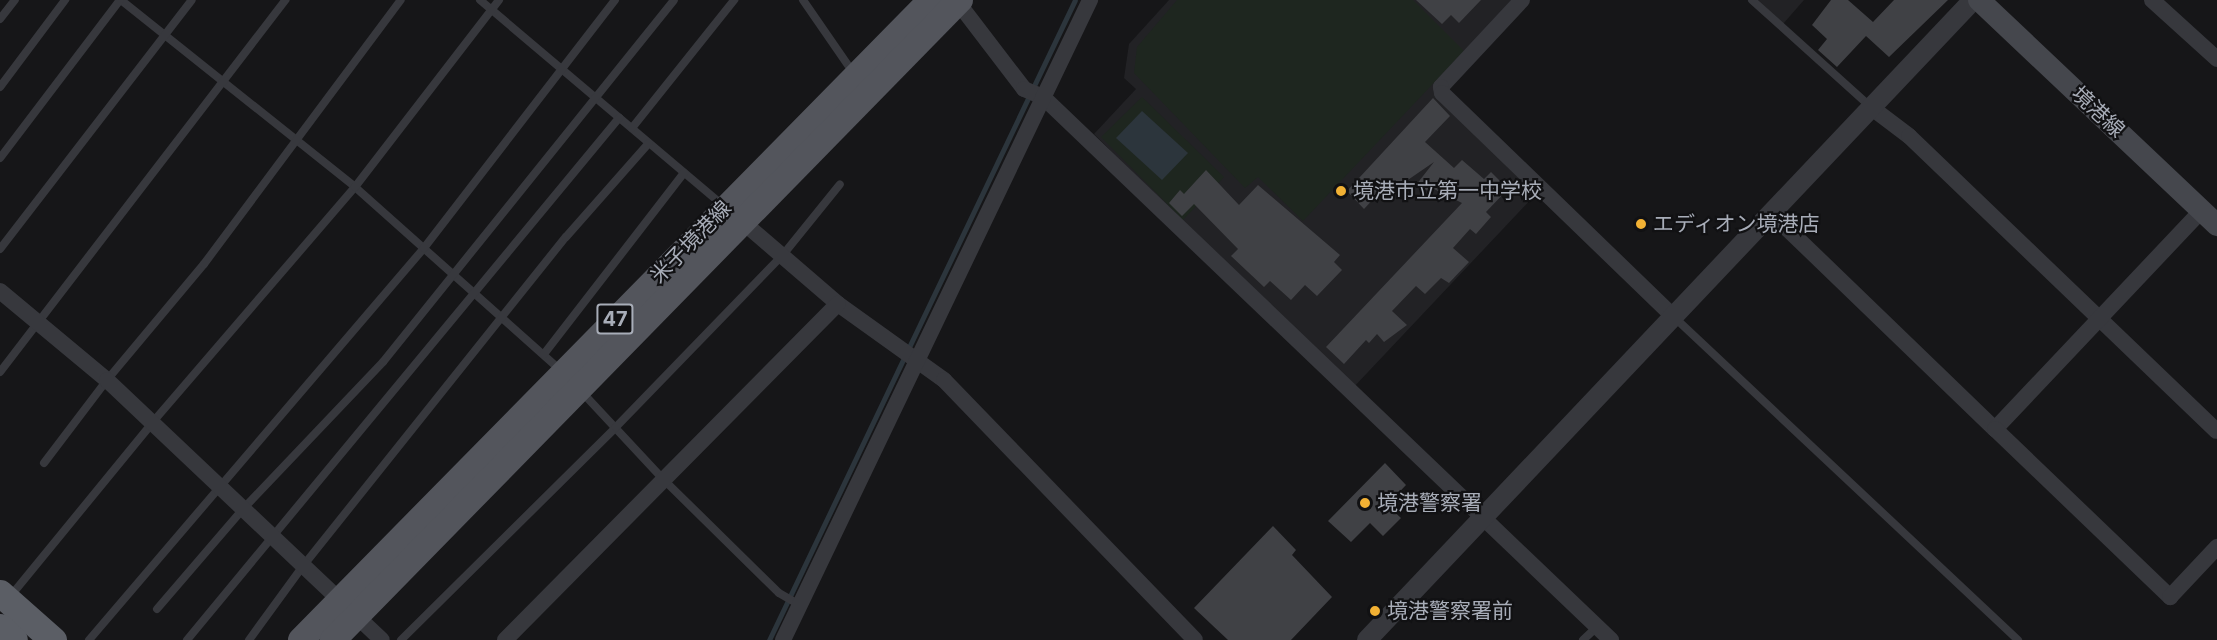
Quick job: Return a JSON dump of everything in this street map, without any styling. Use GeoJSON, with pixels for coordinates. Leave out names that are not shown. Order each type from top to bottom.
{"type":"FeatureCollection","features":[{"type":"Feature","properties":{"kind":"highway"},"geometry":{"type":"LineString","coordinates":[[4,597],[53,640]]}},
{"type":"Feature","properties":{"kind":"highway"},"geometry":{"type":"LineString","coordinates":[[0,627],[14,640]]}},
{"type":"Feature","properties":{"kind":"main road","name":"米子境港線"},"geometry":{"type":"LineString","coordinates":[[734,215],[856,76],[931,0]]}},
{"type":"Feature","properties":{"kind":"main road","name":"境港線"},"geometry":{"type":"LineString","coordinates":[[1980,0],[2209,218]]}},
{"type":"Feature","properties":{"kind":"main road","name":"米子境港線"},"geometry":{"type":"LineString","coordinates":[[301,640],[348,609],[734,215],[958,1]]}},
{"type":"Feature","properties":{"kind":"main road","name":"米子境港線"},"geometry":{"type":"LineString","coordinates":[[333,640],[348,609]]}},
{"type":"Feature","properties":{"kind":"street"},"geometry":{"type":"LineString","coordinates":[[785,639],[1090,0]]}},
{"type":"Feature","properties":{"kind":"street"},"geometry":{"type":"LineString","coordinates":[[1522,0],[1441,87],[1442,93],[1674,317]]}},
{"type":"Feature","properties":{"kind":"street"},"geometry":{"type":"LineString","coordinates":[[1367,640],[1973,0]]}},
{"type":"Feature","properties":{"kind":"street"},"geometry":{"type":"LineString","coordinates":[[2152,0],[2217,59]]}},
{"type":"Feature","properties":{"kind":"street"},"geometry":{"type":"LineString","coordinates":[[958,1],[1024,89],[1043,97],[1482,521],[1611,640]]}},
{"type":"Feature","properties":{"kind":"street"},"geometry":{"type":"LineString","coordinates":[[1872,108],[1909,136],[2217,431]]}},
{"type":"Feature","properties":{"kind":"street"},"geometry":{"type":"LineString","coordinates":[[1772,214],[2170,597],[2217,547]]}},
{"type":"Feature","properties":{"kind":"street"},"geometry":{"type":"LineString","coordinates":[[734,215],[838,304],[917,359],[962,396],[1195,640]]}},
{"type":"Feature","properties":{"kind":"street"},"geometry":{"type":"LineString","coordinates":[[1995,429],[2099,320],[2209,218]]}},
{"type":"Feature","properties":{"kind":"street"},"geometry":{"type":"LineString","coordinates":[[0,291],[38,319],[107,380],[382,640]]}},
{"type":"Feature","properties":{"kind":"street"},"geometry":{"type":"LineString","coordinates":[[505,640],[838,304]]}},
{"type":"Feature","properties":{"kind":"lane"},"geometry":{"type":"LineString","coordinates":[[0,19],[15,0]]}},
{"type":"Feature","properties":{"kind":"lane"},"geometry":{"type":"LineString","coordinates":[[0,87],[65,0]]}},
{"type":"Feature","properties":{"kind":"lane"},"geometry":{"type":"LineString","coordinates":[[0,158],[120,0],[355,187],[544,354],[664,480],[779,593],[800,605]]}},
{"type":"Feature","properties":{"kind":"lane"},"geometry":{"type":"LineString","coordinates":[[0,249],[162,34],[192,0]]}},
{"type":"Feature","properties":{"kind":"lane"},"geometry":{"type":"LineString","coordinates":[[0,372],[38,319],[224,83],[285,0]]}},
{"type":"Feature","properties":{"kind":"lane"},"geometry":{"type":"LineString","coordinates":[[44,463],[107,380],[204,264],[401,0]]}},
{"type":"Feature","properties":{"kind":"lane"},"geometry":{"type":"LineString","coordinates":[[480,0],[734,215]]}},
{"type":"Feature","properties":{"kind":"lane"},"geometry":{"type":"LineString","coordinates":[[4,597],[355,187],[499,0]]}},
{"type":"Feature","properties":{"kind":"lane"},"geometry":{"type":"LineString","coordinates":[[89,640],[424,248],[615,0]]}},
{"type":"Feature","properties":{"kind":"lane"},"geometry":{"type":"LineString","coordinates":[[157,609],[243,509],[383,362],[674,0]]}},
{"type":"Feature","properties":{"kind":"lane"},"geometry":{"type":"LineString","coordinates":[[632,128],[734,0]]}},
{"type":"Feature","properties":{"kind":"lane"},"geometry":{"type":"LineString","coordinates":[[803,0],[856,76]]}},
{"type":"Feature","properties":{"kind":"lane"},"geometry":{"type":"LineString","coordinates":[[1752,0],[1872,108]]}},
{"type":"Feature","properties":{"kind":"lane"},"geometry":{"type":"LineString","coordinates":[[187,640],[271,535],[476,294],[542,208],[620,118]]}},
{"type":"Feature","properties":{"kind":"lane"},"geometry":{"type":"LineString","coordinates":[[249,640],[303,566],[504,319],[566,237],[650,143]]}},
{"type":"Feature","properties":{"kind":"lane"},"geometry":{"type":"LineString","coordinates":[[544,354],[684,173]]}},
{"type":"Feature","properties":{"kind":"lane"},"geometry":{"type":"LineString","coordinates":[[400,640],[616,427],[782,256],[840,184]]}},
{"type":"Feature","properties":{"kind":"lane"},"geometry":{"type":"LineString","coordinates":[[1674,317],[2018,640]]}},
{"type":"Feature","properties":{"kind":"lane"},"geometry":{"type":"LineString","coordinates":[[1583,640],[1597,627]]}},
{"type":"Feature","properties":{"kind":"shaded area","name":"境港市立第一中学校"},"geometry":{"type":"Polygon","coordinates":[[[1169,0],[1514,0],[1435,90],[1530,181],[1527,187],[1535,195],[1352,389],[1094,134],[1136,89],[1124,78],[1129,44],[1169,0]]]}},
{"type":"Feature","properties":{"kind":"shaded area"},"geometry":{"type":"Polygon","coordinates":[[[1177,0],[1413,0],[1464,51],[1303,221],[1258,177],[1245,188],[1134,73],[1137,47],[1177,0]]]}},
{"type":"Feature","properties":{"kind":"shaded area"},"geometry":{"type":"Polygon","coordinates":[[[1758,0],[1804,0],[1783,24],[1758,0]]]}},
{"type":"Feature","properties":{"kind":"shaded area"},"geometry":{"type":"Polygon","coordinates":[[[1142,97],[1224,177],[1183,220],[1101,137],[1142,97]]]}},
{"type":"Feature","properties":{"kind":"shaded area"},"geometry":{"type":"Polygon","coordinates":[[[1142,111],[1188,153],[1162,180],[1116,138],[1142,111]]]}},
{"type":"Feature","properties":{"kind":"building"},"geometry":{"type":"Polygon","coordinates":[[[1416,0],[1481,0],[1459,23],[1451,15],[1442,24],[1416,0]]]}},
{"type":"Feature","properties":{"kind":"building"},"geometry":{"type":"Polygon","coordinates":[[[1831,0],[1848,0],[1873,22],[1894,0],[1948,0],[1889,57],[1866,36],[1837,67],[1818,50],[1827,39],[1812,25],[1831,0]]]}},
{"type":"Feature","properties":{"kind":"building"},"geometry":{"type":"Polygon","coordinates":[[[1433,98],[1450,116],[1425,142],[1454,168],[1462,160],[1484,179],[1491,172],[1508,189],[1486,212],[1491,217],[1476,234],[1470,229],[1453,248],[1469,262],[1449,283],[1441,278],[1425,294],[1416,286],[1392,311],[1407,325],[1384,342],[1377,334],[1369,343],[1366,340],[1344,364],[1326,347],[1462,203],[1434,189],[1432,193],[1416,185],[1434,162],[1383,197],[1379,193],[1364,209],[1347,191],[1433,98]]]}},
{"type":"Feature","properties":{"kind":"building"},"geometry":{"type":"Polygon","coordinates":[[[1206,170],[1239,205],[1258,185],[1340,255],[1334,262],[1342,270],[1317,296],[1305,285],[1291,300],[1270,281],[1264,287],[1231,256],[1238,249],[1194,204],[1182,216],[1169,203],[1180,190],[1184,194],[1206,170]]]}},
{"type":"Feature","properties":{"kind":"building"},"geometry":{"type":"Polygon","coordinates":[[[1385,463],[1406,485],[1387,505],[1401,518],[1383,536],[1370,523],[1351,542],[1328,521],[1385,463]]]}},
{"type":"Feature","properties":{"kind":"building"},"geometry":{"type":"Polygon","coordinates":[[[1273,526],[1296,550],[1292,555],[1332,597],[1291,640],[1228,640],[1194,608],[1273,526]]]}},
{"type":"Feature","properties":{"kind":"waterway"},"geometry":{"type":"LineString","coordinates":[[769,640],[1075,0]]}},
{"type":"Feature","properties":{"kind":"place","name":"境港市立第一中学校"},"geometry":{"type":"Point","coordinates":[1341,191]}},
{"type":"Feature","properties":{"kind":"place","name":"エディオン境港店"},"geometry":{"type":"Point","coordinates":[1641,224]}},
{"type":"Feature","properties":{"kind":"place","name":"境港警察署"},"geometry":{"type":"Point","coordinates":[1365,503]}},
{"type":"Feature","properties":{"kind":"place","name":"境港警察署前"},"geometry":{"type":"Point","coordinates":[1375,611]}}]}
